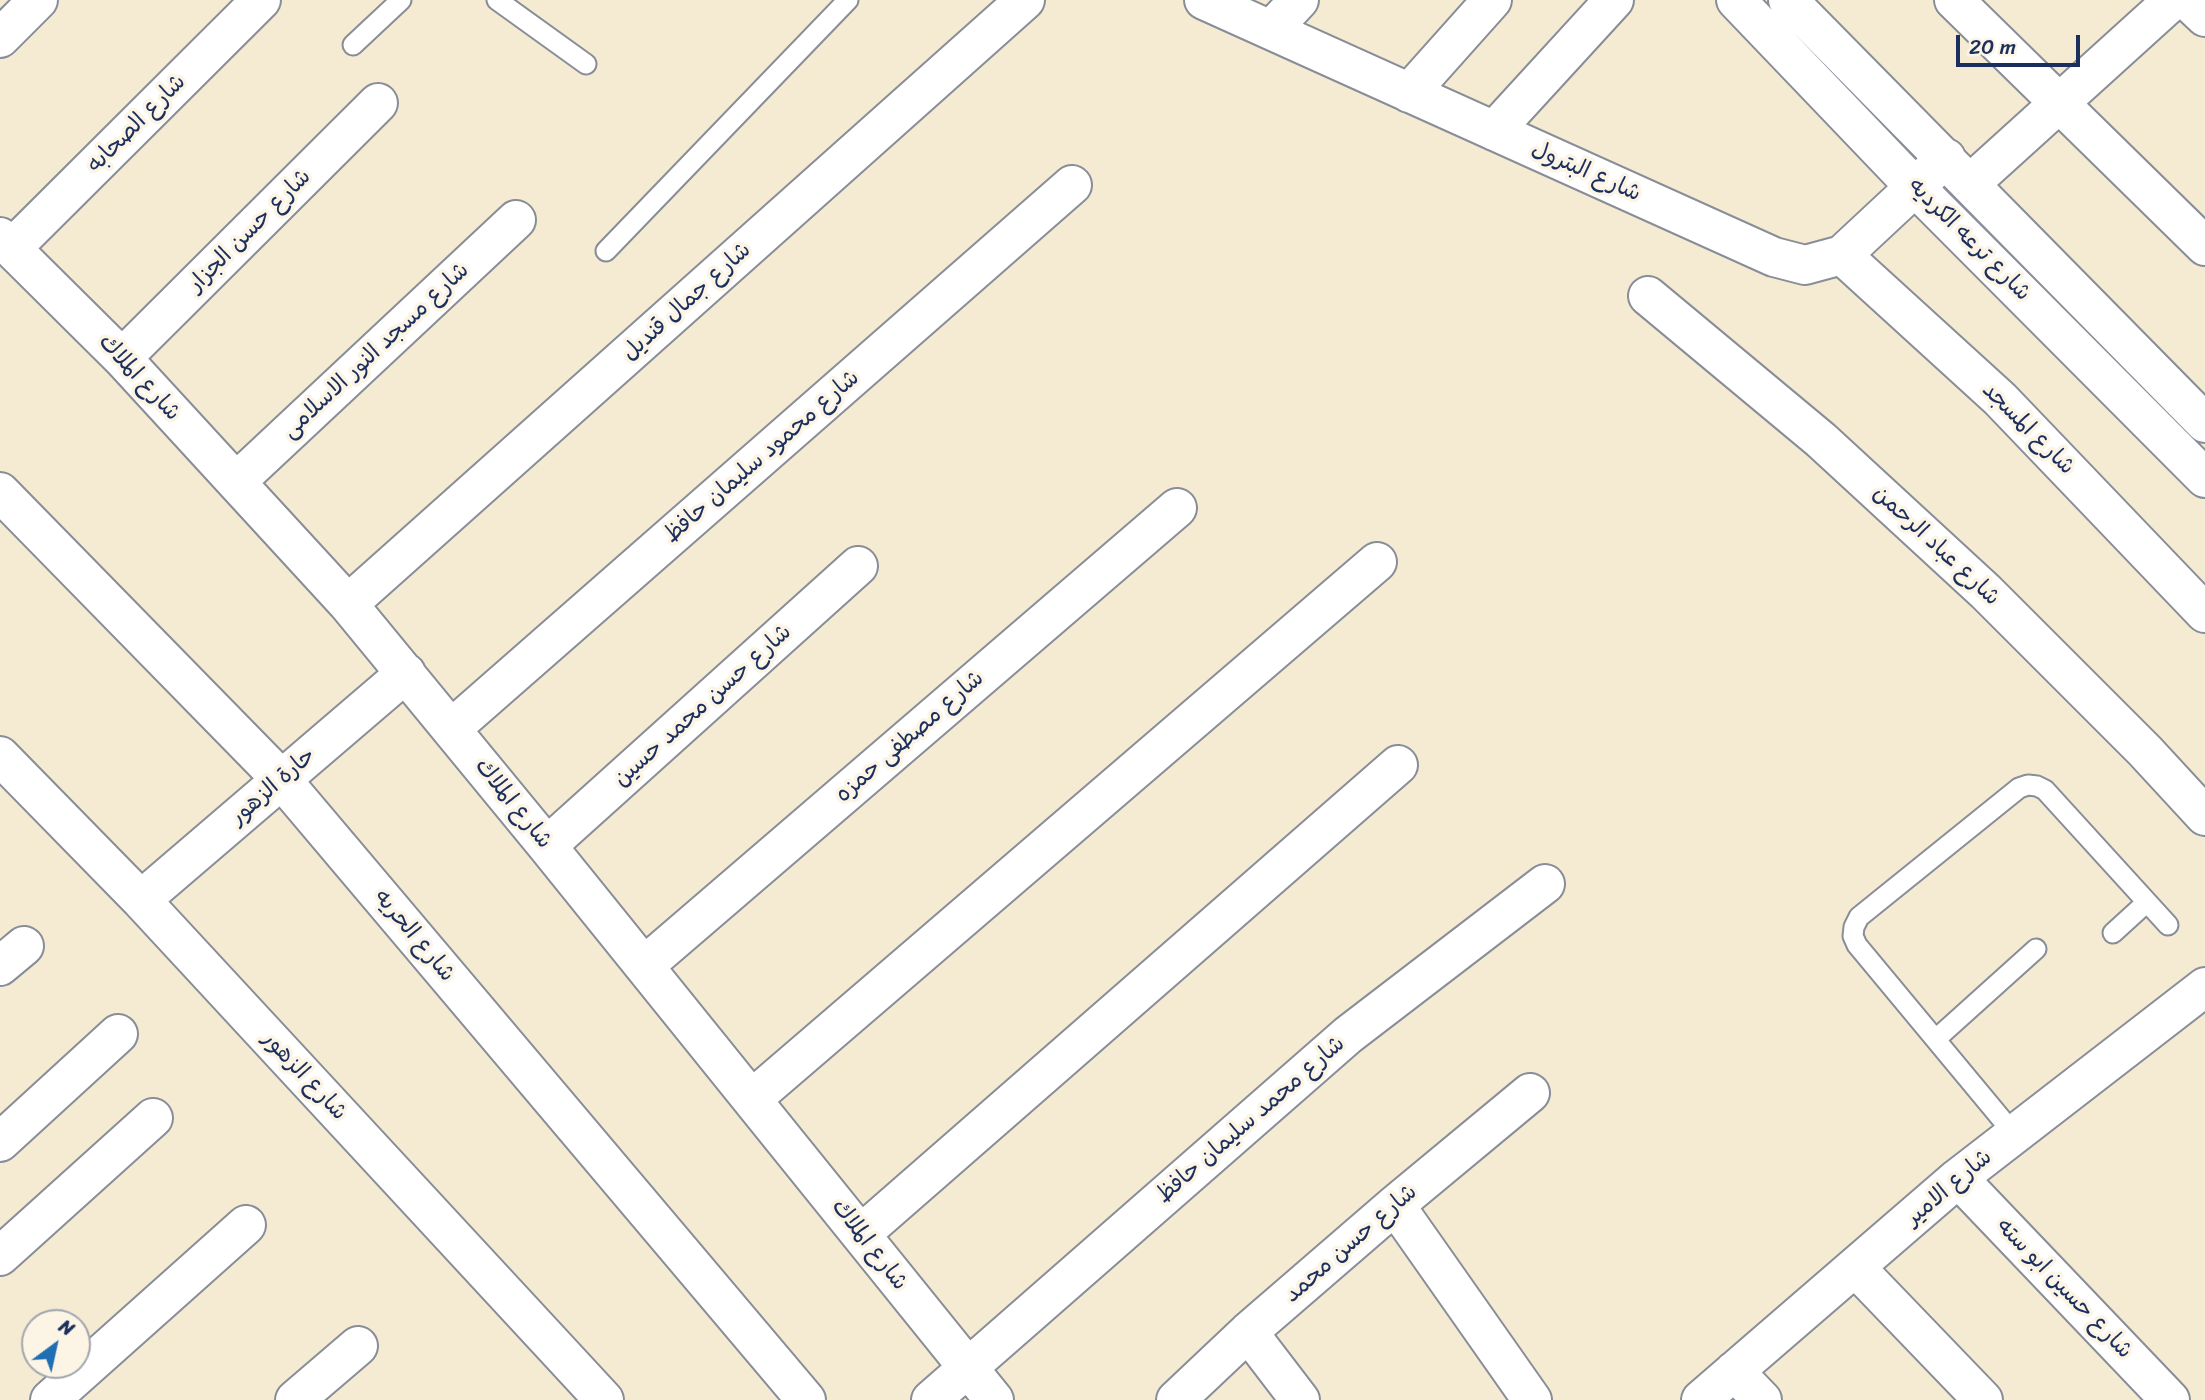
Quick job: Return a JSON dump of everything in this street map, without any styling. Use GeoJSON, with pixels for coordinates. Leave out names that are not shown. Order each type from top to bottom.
{"type":"FeatureCollection","features":[{"type":"Feature","properties":{"kind":"street"},"geometry":{"type":"LineString","coordinates":[[0,38],[38,0]]}},
{"type":"Feature","properties":{"kind":"street","name":"شارع الصحابه"},"geometry":{"type":"LineString","coordinates":[[6,242],[261,0]]}},
{"type":"Feature","properties":{"kind":"street","name":"شارع جمال قنديل"},"geometry":{"type":"LineString","coordinates":[[348,604],[1025,0]]}},
{"type":"Feature","properties":{"kind":"street","name":"شارع البترول"},"geometry":{"type":"LineString","coordinates":[[1203,0],[1774,257],[1805,265],[1842,255],[1916,187],[1958,171],[2059,103],[2173,0]]}},
{"type":"Feature","properties":{"kind":"street"},"geometry":{"type":"LineString","coordinates":[[1271,30],[1299,0]]}},
{"type":"Feature","properties":{"kind":"street"},"geometry":{"type":"LineString","coordinates":[[1409,93],[1493,0]]}},
{"type":"Feature","properties":{"kind":"street"},"geometry":{"type":"LineString","coordinates":[[1494,131],[1614,0]]}},
{"type":"Feature","properties":{"kind":"street","name":"شارع ترعه الكرديه"},"geometry":{"type":"LineString","coordinates":[[1736,0],[1916,187],[2205,478]]}},
{"type":"Feature","properties":{"kind":"street","name":"شارع ترعه الكرديه"},"geometry":{"type":"LineString","coordinates":[[1788,0],[2205,423]]}},
{"type":"Feature","properties":{"kind":"street"},"geometry":{"type":"LineString","coordinates":[[1954,0],[2205,246]]}},
{"type":"Feature","properties":{"kind":"street"},"geometry":{"type":"LineString","coordinates":[[2187,0],[2205,17]]}},
{"type":"Feature","properties":{"kind":"street","name":"شارع حسن الجزار"},"geometry":{"type":"LineString","coordinates":[[122,358],[378,103]]}},
{"type":"Feature","properties":{"kind":"street","name":"شارع محمود سليمان حافظ"},"geometry":{"type":"LineString","coordinates":[[451,729],[1072,185]]}},
{"type":"Feature","properties":{"kind":"street","name":"شارع مسجد النور الاسلامى"},"geometry":{"type":"LineString","coordinates":[[236,482],[516,220]]}},
{"type":"Feature","properties":{"kind":"street","name":"شارع الملاك"},"geometry":{"type":"LineString","coordinates":[[6,242],[122,358],[348,604],[994,1400]]}},
{"type":"Feature","properties":{"kind":"street","name":"شارع المسجد"},"geometry":{"type":"LineString","coordinates":[[1842,255],[2000,399],[2205,613]]}},
{"type":"Feature","properties":{"kind":"street","name":"شارع عباد الرحمن"},"geometry":{"type":"LineString","coordinates":[[1648,296],[1821,440],[1986,592],[2145,751],[2205,816]]}},
{"type":"Feature","properties":{"kind":"street","name":"شارع الحريه"},"geometry":{"type":"LineString","coordinates":[[0,492],[282,780],[806,1400]]}},
{"type":"Feature","properties":{"kind":"street","name":"شارع مصطفى حمزه"},"geometry":{"type":"LineString","coordinates":[[644,966],[1177,508]]}},
{"type":"Feature","properties":{"kind":"street"},"geometry":{"type":"LineString","coordinates":[[752,1099],[1377,562]]}},
{"type":"Feature","properties":{"kind":"street","name":"شارع حسن محمد حسين"},"geometry":{"type":"LineString","coordinates":[[547,846],[858,566]]}},
{"type":"Feature","properties":{"kind":"street","name":"حارة الزهور"},"geometry":{"type":"LineString","coordinates":[[141,900],[406,673]]}},
{"type":"Feature","properties":{"kind":"street","name":"شارع الزهور"},"geometry":{"type":"LineString","coordinates":[[0,756],[141,900],[604,1400]]}},
{"type":"Feature","properties":{"kind":"street"},"geometry":{"type":"LineString","coordinates":[[861,1234],[1398,765]]}},
{"type":"Feature","properties":{"kind":"street","name":"شارع محمد سليمان حافظ"},"geometry":{"type":"LineString","coordinates":[[931,1400],[1348,1035],[1545,884]]}},
{"type":"Feature","properties":{"kind":"street","name":"شارع الامير"},"geometry":{"type":"LineString","coordinates":[[1701,1400],[1958,1178],[2205,987]]}},
{"type":"Feature","properties":{"kind":"street"},"geometry":{"type":"LineString","coordinates":[[0,1142],[118,1034]]}},
{"type":"Feature","properties":{"kind":"street","name":"شارع حسن محمد"},"geometry":{"type":"LineString","coordinates":[[1176,1400],[1248,1332],[1395,1205],[1531,1093]]}},
{"type":"Feature","properties":{"kind":"street"},"geometry":{"type":"LineString","coordinates":[[0,1256],[153,1118]]}},
{"type":"Feature","properties":{"kind":"street","name":"شارع حسين ابو سته"},"geometry":{"type":"LineString","coordinates":[[1958,1178],[2170,1400]]}},
{"type":"Feature","properties":{"kind":"street"},"geometry":{"type":"LineString","coordinates":[[1395,1205],[1532,1400]]}},
{"type":"Feature","properties":{"kind":"street"},"geometry":{"type":"LineString","coordinates":[[50,1400],[246,1225]]}},
{"type":"Feature","properties":{"kind":"street"},"geometry":{"type":"LineString","coordinates":[[1855,1267],[1983,1400]]}},
{"type":"Feature","properties":{"kind":"street"},"geometry":{"type":"LineString","coordinates":[[1248,1332],[1300,1400]]}},
{"type":"Feature","properties":{"kind":"street"},"geometry":{"type":"LineString","coordinates":[[295,1400],[358,1346]]}},
{"type":"Feature","properties":{"kind":"street"},"geometry":{"type":"LineString","coordinates":[[1734,1371],[1762,1400]]}},
{"type":"Feature","properties":{"kind":"lane"},"geometry":{"type":"LineString","coordinates":[[352,45],[401,0]]}},
{"type":"Feature","properties":{"kind":"lane"},"geometry":{"type":"LineString","coordinates":[[497,0],[586,64]]}},
{"type":"Feature","properties":{"kind":"lane"},"geometry":{"type":"LineString","coordinates":[[606,251],[848,0]]}},
{"type":"Feature","properties":{"kind":"lane"},"geometry":{"type":"LineString","coordinates":[[2014,1134],[1857,944],[1853,936],[1859,917],[2020,788],[2028,785],[2045,790],[2168,925]]}},
{"type":"Feature","properties":{"kind":"lane"},"geometry":{"type":"LineString","coordinates":[[2113,933],[2147,902]]}},
{"type":"Feature","properties":{"kind":"lane"},"geometry":{"type":"LineString","coordinates":[[1936,1039],[2036,949]]}}]}
